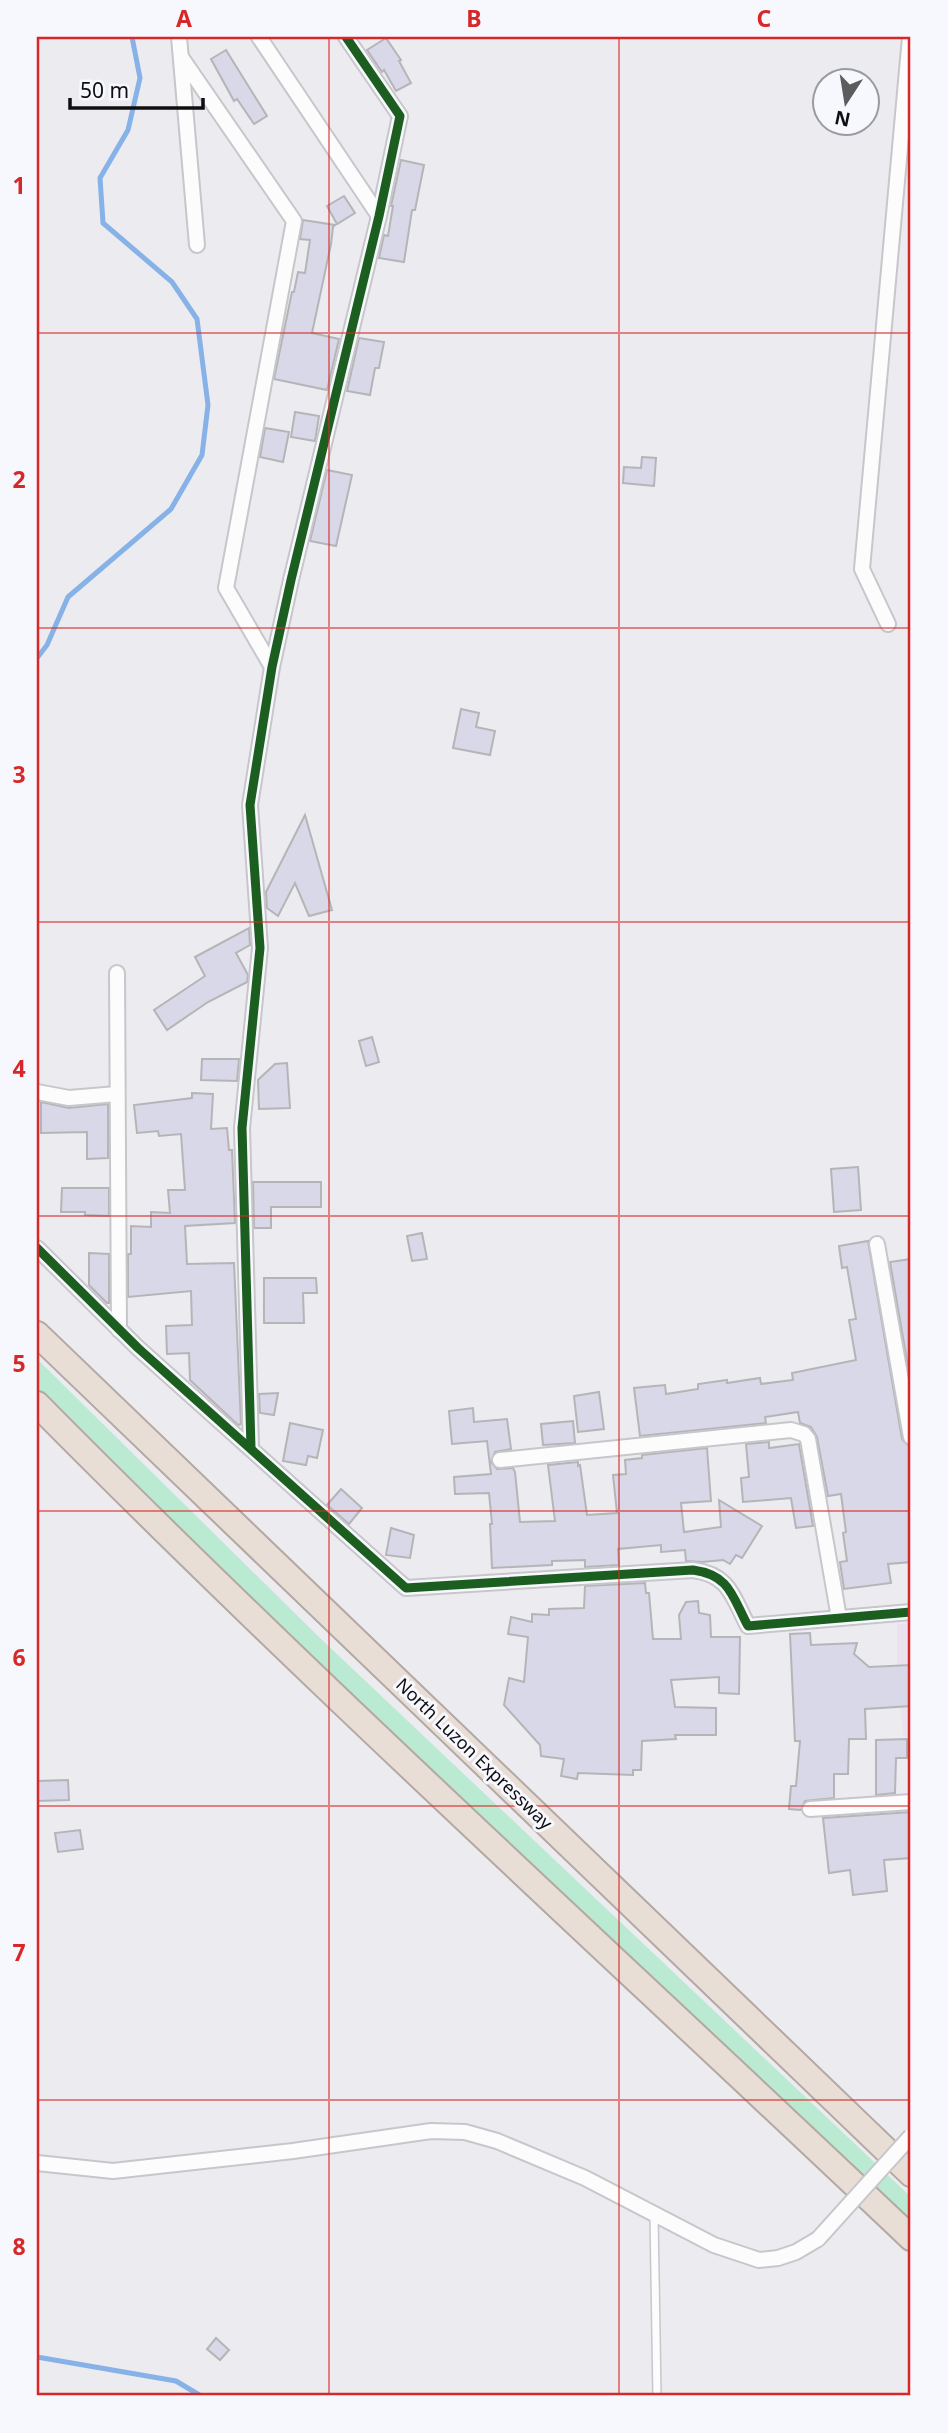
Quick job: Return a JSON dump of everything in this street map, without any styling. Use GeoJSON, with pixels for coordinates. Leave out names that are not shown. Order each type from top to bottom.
{"type":"FeatureCollection","features":[{"type":"Feature","properties":{"kind":"highway","name":"North Luzon Expressway"},"geometry":{"type":"LineString","coordinates":[[37,1334],[911,2174]]}},
{"type":"Feature","properties":{"kind":"highway"},"geometry":{"type":"LineString","coordinates":[[37,1405],[147,1515],[483,1837],[911,2238]]}},
{"type":"Feature","properties":{"kind":"street"},"geometry":{"type":"LineString","coordinates":[[179,37],[197,245]]}},
{"type":"Feature","properties":{"kind":"street"},"geometry":{"type":"LineString","coordinates":[[259,37],[379,216]]}},
{"type":"Feature","properties":{"kind":"street"},"geometry":{"type":"LineString","coordinates":[[251,1448],[242,1128],[260,948],[250,805],[272,667],[379,216],[400,116],[346,37]]}},
{"type":"Feature","properties":{"kind":"street"},"geometry":{"type":"LineString","coordinates":[[888,624],[862,569],[910,37]]}},
{"type":"Feature","properties":{"kind":"street"},"geometry":{"type":"LineString","coordinates":[[181,57],[294,221],[226,588],[272,667]]}},
{"type":"Feature","properties":{"kind":"street"},"geometry":{"type":"LineString","coordinates":[[117,974],[120,1330]]}},
{"type":"Feature","properties":{"kind":"street"},"geometry":{"type":"LineString","coordinates":[[37,1092],[69,1098],[117,1094]]}},
{"type":"Feature","properties":{"kind":"street"},"geometry":{"type":"LineString","coordinates":[[877,1244],[911,1437]]}},
{"type":"Feature","properties":{"kind":"street"},"geometry":{"type":"LineString","coordinates":[[37,1248],[120,1330],[406,1588],[693,1570],[709,1572],[723,1581],[748,1626],[911,1612]]}},
{"type":"Feature","properties":{"kind":"street"},"geometry":{"type":"LineString","coordinates":[[500,1460],[791,1430],[804,1434],[808,1439],[839,1618]]}},
{"type":"Feature","properties":{"kind":"street"},"geometry":{"type":"LineString","coordinates":[[810,1809],[911,1802]]}},
{"type":"Feature","properties":{"kind":"street"},"geometry":{"type":"LineString","coordinates":[[37,2163],[113,2171],[292,2151],[431,2131],[465,2132],[497,2141],[585,2178],[714,2245],[759,2260],[787,2255],[818,2239],[911,2136]]}},
{"type":"Feature","properties":{"kind":"lane"},"geometry":{"type":"LineString","coordinates":[[654,2214],[657,2396]]}},
{"type":"Feature","properties":{"kind":"shaded area"},"geometry":{"type":"Polygon","coordinates":[[[911,1623],[911,1736],[903,1737],[897,1665],[897,1624],[911,1623]]]}},
{"type":"Feature","properties":{"kind":"green space"},"geometry":{"type":"Polygon","coordinates":[[[37,1359],[320,1638],[911,2197],[911,2226],[303,1649],[59,1413],[37,1389],[37,1359]]]}},
{"type":"Feature","properties":{"kind":"building"},"geometry":{"type":"Polygon","coordinates":[[[386,38],[401,60],[399,61],[411,83],[396,91],[384,70],[382,72],[367,50],[386,38]]]}},
{"type":"Feature","properties":{"kind":"building"},"geometry":{"type":"Polygon","coordinates":[[[226,50],[267,116],[254,124],[237,99],[234,101],[211,59],[226,50]]]}},
{"type":"Feature","properties":{"kind":"building"},"geometry":{"type":"Polygon","coordinates":[[[401,160],[424,165],[415,210],[412,210],[404,262],[379,258],[384,235],[388,236],[391,206],[401,160]]]}},
{"type":"Feature","properties":{"kind":"building"},"geometry":{"type":"Polygon","coordinates":[[[344,196],[355,213],[337,224],[327,206],[344,196]]]}},
{"type":"Feature","properties":{"kind":"building"},"geometry":{"type":"Polygon","coordinates":[[[303,220],[335,225],[312,333],[339,339],[327,390],[274,379],[292,292],[298,272],[305,273],[310,240],[300,239],[303,220]]]}},
{"type":"Feature","properties":{"kind":"building"},"geometry":{"type":"Polygon","coordinates":[[[359,338],[384,342],[370,395],[347,391],[359,338]]]}},
{"type":"Feature","properties":{"kind":"building"},"geometry":{"type":"Polygon","coordinates":[[[295,412],[319,416],[315,441],[291,437],[295,412]]]}},
{"type":"Feature","properties":{"kind":"building"},"geometry":{"type":"Polygon","coordinates":[[[265,428],[289,432],[283,462],[260,457],[265,428]]]}},
{"type":"Feature","properties":{"kind":"building"},"geometry":{"type":"Polygon","coordinates":[[[642,457],[656,458],[654,486],[623,483],[624,467],[641,468],[642,457]]]}},
{"type":"Feature","properties":{"kind":"building"},"geometry":{"type":"Polygon","coordinates":[[[327,470],[352,475],[336,546],[310,541],[327,470]]]}},
{"type":"Feature","properties":{"kind":"building"},"geometry":{"type":"Polygon","coordinates":[[[461,709],[479,713],[476,727],[495,731],[490,755],[453,748],[461,709]]]}},
{"type":"Feature","properties":{"kind":"building"},"geometry":{"type":"Polygon","coordinates":[[[305,815],[332,910],[309,916],[295,883],[278,916],[267,908],[266,892],[305,815]]]}},
{"type":"Feature","properties":{"kind":"building"},"geometry":{"type":"Polygon","coordinates":[[[249,928],[250,945],[236,953],[248,975],[247,982],[208,1002],[167,1030],[154,1010],[205,976],[195,957],[249,928]]]}},
{"type":"Feature","properties":{"kind":"building"},"geometry":{"type":"Polygon","coordinates":[[[372,1037],[379,1062],[366,1066],[359,1041],[372,1037]]]}},
{"type":"Feature","properties":{"kind":"building"},"geometry":{"type":"Polygon","coordinates":[[[202,1059],[239,1059],[237,1081],[201,1080],[202,1059]]]}},
{"type":"Feature","properties":{"kind":"building"},"geometry":{"type":"Polygon","coordinates":[[[287,1063],[290,1108],[259,1109],[258,1080],[275,1064],[287,1063]]]}},
{"type":"Feature","properties":{"kind":"building"},"geometry":{"type":"Polygon","coordinates":[[[192,1093],[213,1094],[211,1129],[227,1128],[229,1150],[232,1150],[235,1223],[185,1226],[187,1264],[234,1263],[241,1424],[238,1425],[190,1380],[189,1353],[167,1354],[166,1326],[192,1325],[191,1291],[128,1297],[131,1226],[151,1227],[151,1212],[170,1213],[168,1190],[185,1190],[181,1134],[159,1136],[158,1131],[137,1133],[134,1105],[192,1098],[192,1093]]]}},
{"type":"Feature","properties":{"kind":"building"},"geometry":{"type":"Polygon","coordinates":[[[41,1102],[69,1108],[108,1104],[108,1158],[87,1159],[87,1132],[41,1133],[41,1102]]]}},
{"type":"Feature","properties":{"kind":"building"},"geometry":{"type":"Polygon","coordinates":[[[858,1167],[861,1210],[834,1212],[831,1169],[858,1167]]]}},
{"type":"Feature","properties":{"kind":"building"},"geometry":{"type":"Polygon","coordinates":[[[253,1182],[321,1182],[321,1207],[271,1207],[271,1228],[254,1228],[253,1182]]]}},
{"type":"Feature","properties":{"kind":"building"},"geometry":{"type":"Polygon","coordinates":[[[62,1188],[109,1188],[109,1216],[61,1212],[62,1188]]]}},
{"type":"Feature","properties":{"kind":"building"},"geometry":{"type":"Polygon","coordinates":[[[422,1233],[427,1259],[412,1261],[407,1236],[422,1233]]]}},
{"type":"Feature","properties":{"kind":"building"},"geometry":{"type":"Polygon","coordinates":[[[868,1241],[902,1439],[909,1446],[911,1460],[911,1562],[888,1564],[891,1583],[844,1589],[840,1562],[847,1561],[841,1494],[828,1496],[817,1437],[811,1427],[800,1423],[798,1412],[765,1417],[766,1423],[640,1436],[634,1388],[665,1385],[666,1394],[698,1389],[698,1384],[727,1380],[727,1383],[760,1378],[761,1384],[793,1380],[792,1373],[856,1360],[849,1320],[856,1319],[847,1267],[842,1268],[839,1246],[868,1241]]]}},
{"type":"Feature","properties":{"kind":"building"},"geometry":{"type":"Polygon","coordinates":[[[89,1253],[109,1254],[109,1303],[89,1285],[89,1253]]]}},
{"type":"Feature","properties":{"kind":"building"},"geometry":{"type":"Polygon","coordinates":[[[911,1259],[911,1378],[910,1378],[890,1262],[911,1259]]]}},
{"type":"Feature","properties":{"kind":"building"},"geometry":{"type":"Polygon","coordinates":[[[264,1278],[316,1278],[317,1293],[303,1293],[304,1323],[264,1323],[264,1278]]]}},
{"type":"Feature","properties":{"kind":"building"},"geometry":{"type":"Polygon","coordinates":[[[599,1392],[604,1429],[578,1432],[574,1396],[599,1392]]]}},
{"type":"Feature","properties":{"kind":"building"},"geometry":{"type":"Polygon","coordinates":[[[278,1393],[274,1415],[260,1413],[259,1394],[278,1393]]]}},
{"type":"Feature","properties":{"kind":"building"},"geometry":{"type":"Polygon","coordinates":[[[473,1408],[474,1422],[507,1419],[511,1449],[495,1452],[491,1462],[497,1469],[513,1468],[515,1472],[520,1522],[555,1521],[548,1465],[578,1462],[587,1515],[617,1513],[613,1475],[626,1474],[625,1460],[642,1458],[642,1455],[707,1448],[711,1501],[681,1503],[684,1532],[721,1527],[719,1500],[762,1526],[742,1558],[736,1555],[730,1564],[723,1560],[686,1561],[685,1550],[661,1552],[661,1545],[618,1549],[619,1565],[585,1567],[585,1560],[552,1561],[552,1565],[492,1568],[489,1493],[455,1494],[454,1477],[491,1474],[487,1441],[452,1444],[449,1411],[473,1408]]]}},
{"type":"Feature","properties":{"kind":"building"},"geometry":{"type":"Polygon","coordinates":[[[573,1421],[575,1443],[543,1445],[541,1424],[573,1421]]]}},
{"type":"Feature","properties":{"kind":"building"},"geometry":{"type":"Polygon","coordinates":[[[290,1423],[323,1430],[317,1458],[308,1456],[306,1465],[283,1461],[290,1423]]]}},
{"type":"Feature","properties":{"kind":"building"},"geometry":{"type":"Polygon","coordinates":[[[769,1442],[769,1448],[799,1444],[813,1526],[796,1528],[791,1498],[743,1502],[741,1478],[749,1477],[746,1444],[769,1442]]]}},
{"type":"Feature","properties":{"kind":"building"},"geometry":{"type":"Polygon","coordinates":[[[341,1489],[362,1508],[349,1524],[327,1505],[341,1489]]]}},
{"type":"Feature","properties":{"kind":"building"},"geometry":{"type":"Polygon","coordinates":[[[391,1528],[414,1535],[410,1558],[386,1555],[391,1528]]]}},
{"type":"Feature","properties":{"kind":"building"},"geometry":{"type":"Polygon","coordinates":[[[645,1583],[646,1593],[649,1593],[653,1639],[681,1639],[679,1615],[686,1602],[698,1601],[699,1613],[710,1615],[711,1637],[740,1637],[739,1694],[719,1693],[719,1677],[671,1680],[675,1707],[716,1708],[716,1735],[675,1735],[676,1739],[642,1741],[641,1770],[633,1770],[633,1775],[578,1773],[577,1779],[561,1776],[564,1759],[541,1756],[540,1745],[504,1705],[509,1678],[524,1682],[528,1637],[508,1634],[511,1617],[532,1622],[532,1614],[549,1615],[549,1609],[584,1608],[585,1586],[645,1583]]]}},
{"type":"Feature","properties":{"kind":"building"},"geometry":{"type":"Polygon","coordinates":[[[810,1633],[811,1645],[857,1643],[854,1654],[869,1667],[911,1665],[911,1706],[865,1709],[866,1739],[849,1739],[848,1774],[834,1774],[834,1798],[805,1801],[801,1810],[789,1809],[791,1786],[796,1786],[800,1741],[795,1741],[790,1634],[810,1633]]]}},
{"type":"Feature","properties":{"kind":"building"},"geometry":{"type":"Polygon","coordinates":[[[907,1739],[907,1758],[896,1758],[895,1793],[876,1795],[876,1740],[907,1739]]]}},
{"type":"Feature","properties":{"kind":"building"},"geometry":{"type":"Polygon","coordinates":[[[68,1780],[69,1800],[37,1801],[37,1781],[68,1780]]]}},
{"type":"Feature","properties":{"kind":"building"},"geometry":{"type":"Polygon","coordinates":[[[911,1812],[911,1858],[884,1860],[887,1891],[853,1895],[850,1870],[829,1873],[823,1818],[911,1812]]]}},
{"type":"Feature","properties":{"kind":"building"},"geometry":{"type":"Polygon","coordinates":[[[80,1830],[83,1849],[58,1852],[55,1833],[80,1830]]]}},
{"type":"Feature","properties":{"kind":"building"},"geometry":{"type":"Polygon","coordinates":[[[216,2338],[229,2350],[220,2360],[207,2349],[216,2338]]]}},
{"type":"Feature","properties":{"kind":"waterway"},"geometry":{"type":"LineString","coordinates":[[37,658],[47,645],[68,597],[171,509],[202,455],[208,405],[197,319],[172,282],[103,223],[100,178],[128,130],[140,78],[132,37]]}},
{"type":"Feature","properties":{"kind":"waterway"},"geometry":{"type":"LineString","coordinates":[[37,2357],[176,2381],[201,2396]]}},
{"type":"Feature","properties":{"kind":"cycle path"},"geometry":{"type":"LineString","coordinates":[[251,1448],[242,1128],[260,948],[250,805],[272,667],[379,216],[400,116],[346,37]]}},
{"type":"Feature","properties":{"kind":"cycle path"},"geometry":{"type":"LineString","coordinates":[[37,1248],[138,1348],[406,1588],[693,1570],[722,1582],[733,1596],[748,1626],[911,1612]]}}]}
